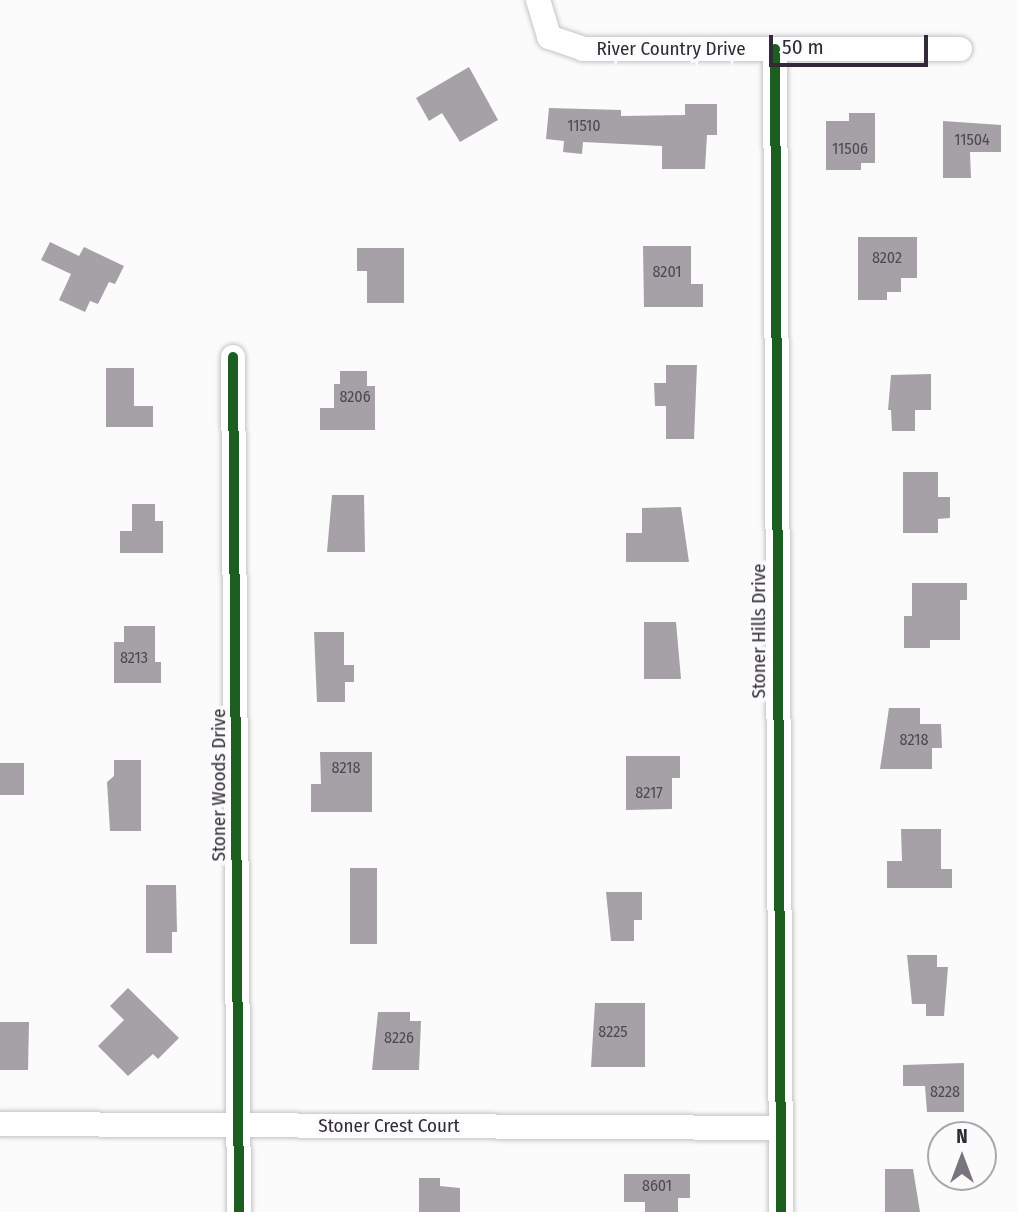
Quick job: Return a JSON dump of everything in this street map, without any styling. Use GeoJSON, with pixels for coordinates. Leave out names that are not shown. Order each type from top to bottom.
{"type":"FeatureCollection","features":[{"type":"Feature","properties":{"kind":"street","name":"River Country Drive"},"geometry":{"type":"LineString","coordinates":[[538,0],[549,37],[583,50],[960,50]]}},
{"type":"Feature","properties":{"kind":"street","name":"Stoner Hills Drive"},"geometry":{"type":"LineString","coordinates":[[775,49],[778,1128],[781,1212]]}},
{"type":"Feature","properties":{"kind":"street","name":"Stoner Woods Drive"},"geometry":{"type":"LineString","coordinates":[[233,357],[239,1212]]}},
{"type":"Feature","properties":{"kind":"street","name":"Stoner Crest Court"},"geometry":{"type":"LineString","coordinates":[[0,1124],[778,1128]]}},
{"type":"Feature","properties":{"kind":"building"},"geometry":{"type":"Polygon","coordinates":[[[469,67],[498,120],[460,142],[442,113],[429,121],[416,98],[469,67]]]}},
{"type":"Feature","properties":{"kind":"building"},"geometry":{"type":"Polygon","coordinates":[[[685,104],[717,104],[717,135],[707,135],[705,169],[662,169],[662,146],[583,142],[582,154],[563,152],[564,141],[546,139],[549,108],[621,110],[621,116],[685,115],[685,104]]]}},
{"type":"Feature","properties":{"kind":"building"},"geometry":{"type":"Polygon","coordinates":[[[849,113],[875,113],[875,163],[861,163],[861,170],[826,170],[826,121],[849,121],[849,113]]]}},
{"type":"Feature","properties":{"kind":"building"},"geometry":{"type":"Polygon","coordinates":[[[943,121],[1001,125],[1001,152],[970,152],[971,178],[943,178],[943,121]]]}},
{"type":"Feature","properties":{"kind":"building"},"geometry":{"type":"Polygon","coordinates":[[[858,237],[917,237],[917,278],[901,278],[901,292],[887,292],[887,300],[858,300],[858,237]]]}},
{"type":"Feature","properties":{"kind":"building"},"geometry":{"type":"Polygon","coordinates":[[[50,242],[79,256],[84,247],[124,266],[115,284],[109,282],[98,304],[90,301],[85,312],[59,300],[71,274],[41,260],[50,242]]]}},
{"type":"Feature","properties":{"kind":"building"},"geometry":{"type":"Polygon","coordinates":[[[643,246],[691,246],[691,284],[703,284],[703,307],[644,307],[643,246]]]}},
{"type":"Feature","properties":{"kind":"building"},"geometry":{"type":"Polygon","coordinates":[[[357,248],[404,248],[404,303],[367,303],[367,271],[357,271],[357,248]]]}},
{"type":"Feature","properties":{"kind":"building"},"geometry":{"type":"Polygon","coordinates":[[[666,365],[697,365],[694,439],[666,439],[666,406],[655,406],[654,383],[666,383],[666,365]]]}},
{"type":"Feature","properties":{"kind":"building"},"geometry":{"type":"Polygon","coordinates":[[[106,368],[134,368],[134,406],[153,406],[153,427],[106,427],[106,368]]]}},
{"type":"Feature","properties":{"kind":"building"},"geometry":{"type":"Polygon","coordinates":[[[340,371],[367,371],[367,386],[375,386],[375,430],[320,430],[320,408],[334,408],[334,384],[340,384],[340,371]]]}},
{"type":"Feature","properties":{"kind":"building"},"geometry":{"type":"Polygon","coordinates":[[[931,374],[931,410],[915,410],[915,431],[892,431],[891,410],[888,410],[891,375],[931,374]]]}},
{"type":"Feature","properties":{"kind":"building"},"geometry":{"type":"Polygon","coordinates":[[[903,472],[938,472],[938,497],[950,497],[950,518],[938,519],[938,533],[903,533],[903,472]]]}},
{"type":"Feature","properties":{"kind":"building"},"geometry":{"type":"Polygon","coordinates":[[[332,495],[364,495],[365,552],[327,552],[332,495]]]}},
{"type":"Feature","properties":{"kind":"building"},"geometry":{"type":"Polygon","coordinates":[[[132,504],[155,504],[155,521],[163,521],[163,553],[120,553],[120,531],[132,531],[132,504]]]}},
{"type":"Feature","properties":{"kind":"building"},"geometry":{"type":"Polygon","coordinates":[[[681,507],[689,562],[626,562],[626,533],[642,533],[642,508],[681,507]]]}},
{"type":"Feature","properties":{"kind":"building"},"geometry":{"type":"Polygon","coordinates":[[[912,583],[967,583],[967,600],[960,600],[960,640],[930,640],[930,648],[904,648],[904,616],[912,616],[912,583]]]}},
{"type":"Feature","properties":{"kind":"building"},"geometry":{"type":"Polygon","coordinates":[[[644,622],[676,622],[681,679],[644,679],[644,622]]]}},
{"type":"Feature","properties":{"kind":"building"},"geometry":{"type":"Polygon","coordinates":[[[124,626],[155,626],[155,662],[161,662],[161,683],[114,683],[114,642],[124,642],[124,626]]]}},
{"type":"Feature","properties":{"kind":"building"},"geometry":{"type":"Polygon","coordinates":[[[314,632],[344,632],[344,665],[354,665],[354,682],[345,682],[345,702],[317,702],[314,632]]]}},
{"type":"Feature","properties":{"kind":"building"},"geometry":{"type":"Polygon","coordinates":[[[889,708],[920,708],[920,724],[941,724],[942,748],[932,748],[932,769],[880,769],[889,708]]]}},
{"type":"Feature","properties":{"kind":"building"},"geometry":{"type":"Polygon","coordinates":[[[320,752],[372,752],[372,812],[311,812],[311,784],[321,784],[320,752]]]}},
{"type":"Feature","properties":{"kind":"building"},"geometry":{"type":"Polygon","coordinates":[[[626,756],[680,756],[680,778],[672,778],[672,809],[626,810],[626,756]]]}},
{"type":"Feature","properties":{"kind":"building"},"geometry":{"type":"Polygon","coordinates":[[[114,760],[141,760],[141,831],[110,831],[107,782],[114,776],[114,760]]]}},
{"type":"Feature","properties":{"kind":"building"},"geometry":{"type":"Polygon","coordinates":[[[0,763],[24,763],[24,795],[0,795],[0,763]]]}},
{"type":"Feature","properties":{"kind":"building"},"geometry":{"type":"Polygon","coordinates":[[[901,829],[941,829],[941,869],[952,869],[952,888],[887,888],[887,861],[902,861],[901,829]]]}},
{"type":"Feature","properties":{"kind":"building"},"geometry":{"type":"Polygon","coordinates":[[[350,868],[377,868],[377,944],[350,944],[350,868]]]}},
{"type":"Feature","properties":{"kind":"building"},"geometry":{"type":"Polygon","coordinates":[[[146,885],[176,885],[177,932],[172,932],[172,953],[146,953],[146,885]]]}},
{"type":"Feature","properties":{"kind":"building"},"geometry":{"type":"Polygon","coordinates":[[[606,892],[642,892],[642,920],[634,920],[634,941],[611,941],[606,892]]]}},
{"type":"Feature","properties":{"kind":"building"},"geometry":{"type":"Polygon","coordinates":[[[907,955],[937,955],[937,967],[948,967],[944,1016],[926,1016],[926,1004],[912,1004],[907,955]]]}},
{"type":"Feature","properties":{"kind":"building"},"geometry":{"type":"Polygon","coordinates":[[[128,988],[179,1038],[158,1059],[153,1054],[128,1076],[98,1046],[124,1020],[110,1006],[128,988]]]}},
{"type":"Feature","properties":{"kind":"building"},"geometry":{"type":"Polygon","coordinates":[[[595,1003],[645,1003],[645,1067],[591,1067],[595,1003]]]}},
{"type":"Feature","properties":{"kind":"building"},"geometry":{"type":"Polygon","coordinates":[[[378,1012],[410,1012],[410,1021],[421,1021],[419,1070],[372,1070],[378,1012]]]}},
{"type":"Feature","properties":{"kind":"building"},"geometry":{"type":"Polygon","coordinates":[[[0,1022],[29,1022],[28,1070],[0,1070],[0,1022]]]}},
{"type":"Feature","properties":{"kind":"building"},"geometry":{"type":"Polygon","coordinates":[[[964,1063],[964,1112],[927,1112],[925,1086],[903,1086],[903,1065],[964,1063]]]}},
{"type":"Feature","properties":{"kind":"building"},"geometry":{"type":"Polygon","coordinates":[[[885,1169],[913,1169],[920,1212],[885,1212],[885,1169]]]}},
{"type":"Feature","properties":{"kind":"building"},"geometry":{"type":"Polygon","coordinates":[[[624,1174],[690,1174],[690,1198],[678,1198],[678,1212],[645,1212],[645,1202],[624,1202],[624,1174]]]}},
{"type":"Feature","properties":{"kind":"building"},"geometry":{"type":"Polygon","coordinates":[[[419,1178],[440,1178],[440,1186],[460,1188],[460,1212],[419,1212],[419,1178]]]}},
{"type":"Feature","properties":{"kind":"cycle path"},"geometry":{"type":"LineString","coordinates":[[775,49],[781,1212]]}},
{"type":"Feature","properties":{"kind":"cycle path"},"geometry":{"type":"LineString","coordinates":[[233,357],[239,1212]]}}]}
